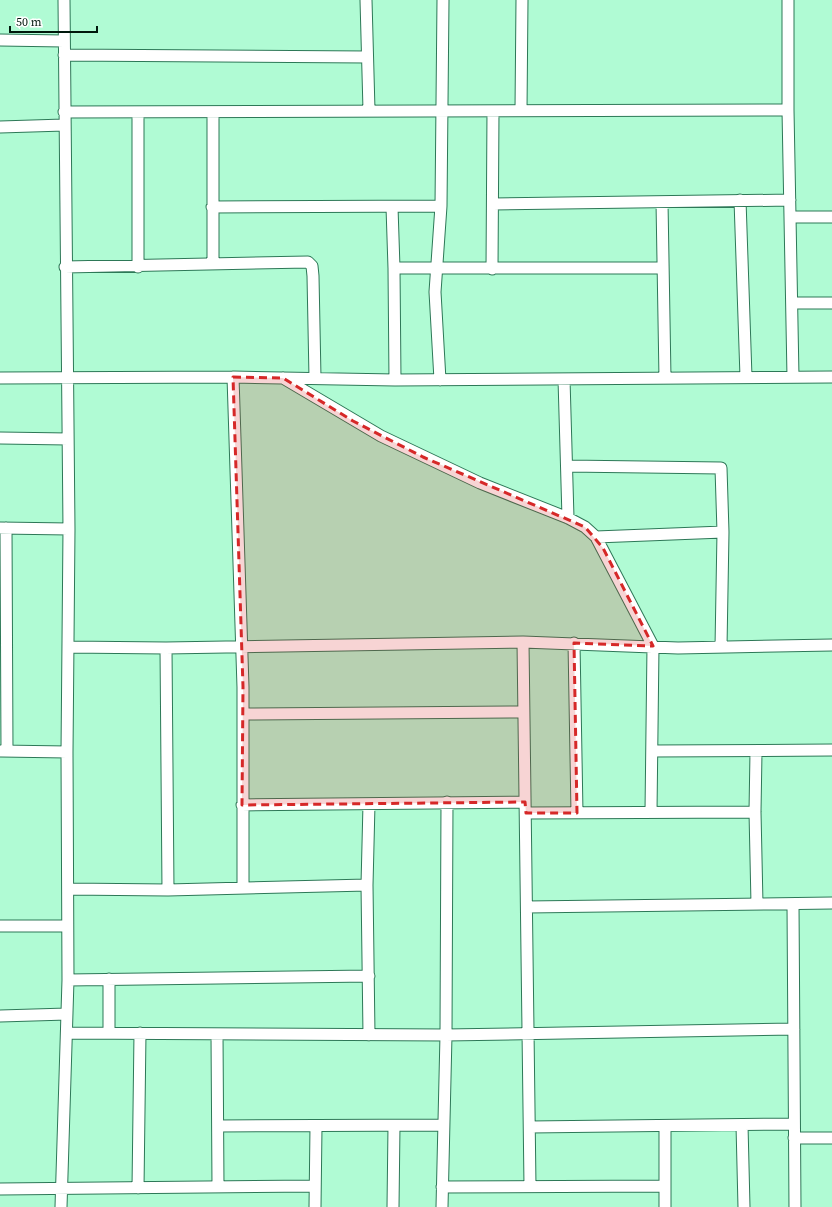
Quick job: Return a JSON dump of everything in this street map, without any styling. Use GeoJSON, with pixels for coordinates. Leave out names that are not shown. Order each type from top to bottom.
{"type":"FeatureCollection","features":[{"type":"Feature","properties":{"kind":"street"},"geometry":{"type":"LineString","coordinates":[[61,1207],[68,980],[67,752],[69,528],[65,267],[64,0]]}},
{"type":"Feature","properties":{"kind":"street"},"geometry":{"type":"LineString","coordinates":[[366,0],[369,110]]}},
{"type":"Feature","properties":{"kind":"street"},"geometry":{"type":"LineString","coordinates":[[440,380],[435,270],[439,249],[441,206],[444,0]]}},
{"type":"Feature","properties":{"kind":"street"},"geometry":{"type":"LineString","coordinates":[[522,0],[522,110]]}},
{"type":"Feature","properties":{"kind":"street"},"geometry":{"type":"LineString","coordinates":[[788,0],[788,110],[793,377]]}},
{"type":"Feature","properties":{"kind":"street"},"geometry":{"type":"LineString","coordinates":[[0,40],[64,41]]}},
{"type":"Feature","properties":{"kind":"street"},"geometry":{"type":"LineString","coordinates":[[64,55],[367,57]]}},
{"type":"Feature","properties":{"kind":"street"},"geometry":{"type":"LineString","coordinates":[[64,112],[788,110]]}},
{"type":"Feature","properties":{"kind":"street"},"geometry":{"type":"LineString","coordinates":[[492,268],[493,111]]}},
{"type":"Feature","properties":{"kind":"street"},"geometry":{"type":"LineString","coordinates":[[138,112],[138,267]]}},
{"type":"Feature","properties":{"kind":"street"},"geometry":{"type":"LineString","coordinates":[[213,112],[213,264]]}},
{"type":"Feature","properties":{"kind":"street"},"geometry":{"type":"LineString","coordinates":[[0,127],[64,125]]}},
{"type":"Feature","properties":{"kind":"street"},"geometry":{"type":"LineString","coordinates":[[740,200],[746,378]]}},
{"type":"Feature","properties":{"kind":"street"},"geometry":{"type":"LineString","coordinates":[[493,204],[790,200]]}},
{"type":"Feature","properties":{"kind":"street"},"geometry":{"type":"LineString","coordinates":[[662,202],[665,378]]}},
{"type":"Feature","properties":{"kind":"street"},"geometry":{"type":"LineString","coordinates":[[212,207],[441,206]]}},
{"type":"Feature","properties":{"kind":"street"},"geometry":{"type":"LineString","coordinates":[[392,207],[395,380]]}},
{"type":"Feature","properties":{"kind":"street"},"geometry":{"type":"LineString","coordinates":[[790,217],[832,217]]}},
{"type":"Feature","properties":{"kind":"street"},"geometry":{"type":"LineString","coordinates":[[65,267],[310,264],[313,276],[314,378]]}},
{"type":"Feature","properties":{"kind":"street"},"geometry":{"type":"LineString","coordinates":[[394,268],[435,270],[492,268],[663,268]]}},
{"type":"Feature","properties":{"kind":"street"},"geometry":{"type":"LineString","coordinates":[[792,304],[832,303]]}},
{"type":"Feature","properties":{"kind":"street"},"geometry":{"type":"LineString","coordinates":[[233,377],[243,714],[243,888]]}},
{"type":"Feature","properties":{"kind":"street"},"geometry":{"type":"LineString","coordinates":[[0,378],[67,379],[233,377],[440,380],[832,377]]}},
{"type":"Feature","properties":{"kind":"street"},"geometry":{"type":"LineString","coordinates":[[283,378],[353,421],[423,457],[568,518],[585,527],[596,536],[653,646],[651,812]]}},
{"type":"Feature","properties":{"kind":"street"},"geometry":{"type":"LineString","coordinates":[[564,379],[568,518]]}},
{"type":"Feature","properties":{"kind":"street"},"geometry":{"type":"LineString","coordinates":[[0,438],[68,439]]}},
{"type":"Feature","properties":{"kind":"street"},"geometry":{"type":"LineString","coordinates":[[567,466],[719,467],[722,470],[723,532],[721,647]]}},
{"type":"Feature","properties":{"kind":"street"},"geometry":{"type":"LineString","coordinates":[[67,752],[4,751],[3,528],[69,528]]}},
{"type":"Feature","properties":{"kind":"street"},"geometry":{"type":"LineString","coordinates":[[596,536],[723,532]]}},
{"type":"Feature","properties":{"kind":"street"},"geometry":{"type":"LineString","coordinates":[[523,642],[530,1186]]}},
{"type":"Feature","properties":{"kind":"street"},"geometry":{"type":"LineString","coordinates":[[68,647],[166,648],[240,645],[523,642],[678,648],[832,645]]}},
{"type":"Feature","properties":{"kind":"street"},"geometry":{"type":"LineString","coordinates":[[574,643],[577,813]]}},
{"type":"Feature","properties":{"kind":"street"},"geometry":{"type":"LineString","coordinates":[[166,648],[168,890]]}},
{"type":"Feature","properties":{"kind":"street"},"geometry":{"type":"LineString","coordinates":[[243,714],[524,712]]}},
{"type":"Feature","properties":{"kind":"street"},"geometry":{"type":"LineString","coordinates":[[652,751],[756,752],[832,750]]}},
{"type":"Feature","properties":{"kind":"street"},"geometry":{"type":"LineString","coordinates":[[756,752],[755,812],[757,904]]}},
{"type":"Feature","properties":{"kind":"street"},"geometry":{"type":"LineString","coordinates":[[442,1207],[446,1035],[447,802]]}},
{"type":"Feature","properties":{"kind":"street"},"geometry":{"type":"LineString","coordinates":[[242,805],[525,802]]}},
{"type":"Feature","properties":{"kind":"street"},"geometry":{"type":"LineString","coordinates":[[369,804],[367,885],[369,1035]]}},
{"type":"Feature","properties":{"kind":"street"},"geometry":{"type":"LineString","coordinates":[[526,813],[755,812]]}},
{"type":"Feature","properties":{"kind":"street"},"geometry":{"type":"LineString","coordinates":[[68,889],[168,890],[367,885]]}},
{"type":"Feature","properties":{"kind":"street"},"geometry":{"type":"LineString","coordinates":[[527,907],[832,903]]}},
{"type":"Feature","properties":{"kind":"street"},"geometry":{"type":"LineString","coordinates":[[793,904],[795,1207]]}},
{"type":"Feature","properties":{"kind":"street"},"geometry":{"type":"LineString","coordinates":[[0,926],[67,926]]}},
{"type":"Feature","properties":{"kind":"street"},"geometry":{"type":"LineString","coordinates":[[68,980],[369,976]]}},
{"type":"Feature","properties":{"kind":"street"},"geometry":{"type":"LineString","coordinates":[[108,980],[109,1033]]}},
{"type":"Feature","properties":{"kind":"street"},"geometry":{"type":"LineString","coordinates":[[0,1016],[67,1014]]}},
{"type":"Feature","properties":{"kind":"street"},"geometry":{"type":"LineString","coordinates":[[67,1033],[446,1035],[794,1029]]}},
{"type":"Feature","properties":{"kind":"street"},"geometry":{"type":"LineString","coordinates":[[138,1188],[140,1033]]}},
{"type":"Feature","properties":{"kind":"street"},"geometry":{"type":"LineString","coordinates":[[218,1034],[218,1188]]}},
{"type":"Feature","properties":{"kind":"street"},"geometry":{"type":"LineString","coordinates":[[530,1127],[794,1124]]}},
{"type":"Feature","properties":{"kind":"street"},"geometry":{"type":"LineString","coordinates":[[218,1126],[316,1127],[443,1125]]}},
{"type":"Feature","properties":{"kind":"street"},"geometry":{"type":"LineString","coordinates":[[742,1125],[744,1207]]}},
{"type":"Feature","properties":{"kind":"street"},"geometry":{"type":"LineString","coordinates":[[393,1207],[394,1126]]}},
{"type":"Feature","properties":{"kind":"street"},"geometry":{"type":"LineString","coordinates":[[665,1126],[665,1207]]}},
{"type":"Feature","properties":{"kind":"street"},"geometry":{"type":"LineString","coordinates":[[314,1207],[316,1127]]}},
{"type":"Feature","properties":{"kind":"street"},"geometry":{"type":"LineString","coordinates":[[794,1138],[832,1138]]}},
{"type":"Feature","properties":{"kind":"street"},"geometry":{"type":"LineString","coordinates":[[0,1189],[315,1186]]}},
{"type":"Feature","properties":{"kind":"street"},"geometry":{"type":"LineString","coordinates":[[442,1187],[665,1186]]}},
{"type":"Feature","properties":{"kind":"highlighted area"},"geometry":{"type":"Polygon","coordinates":[[[233,377],[283,378],[353,421],[423,457],[585,527],[603,548],[653,646],[574,643],[577,813],[526,813],[525,802],[242,805],[243,687],[233,377]]]}}]}
